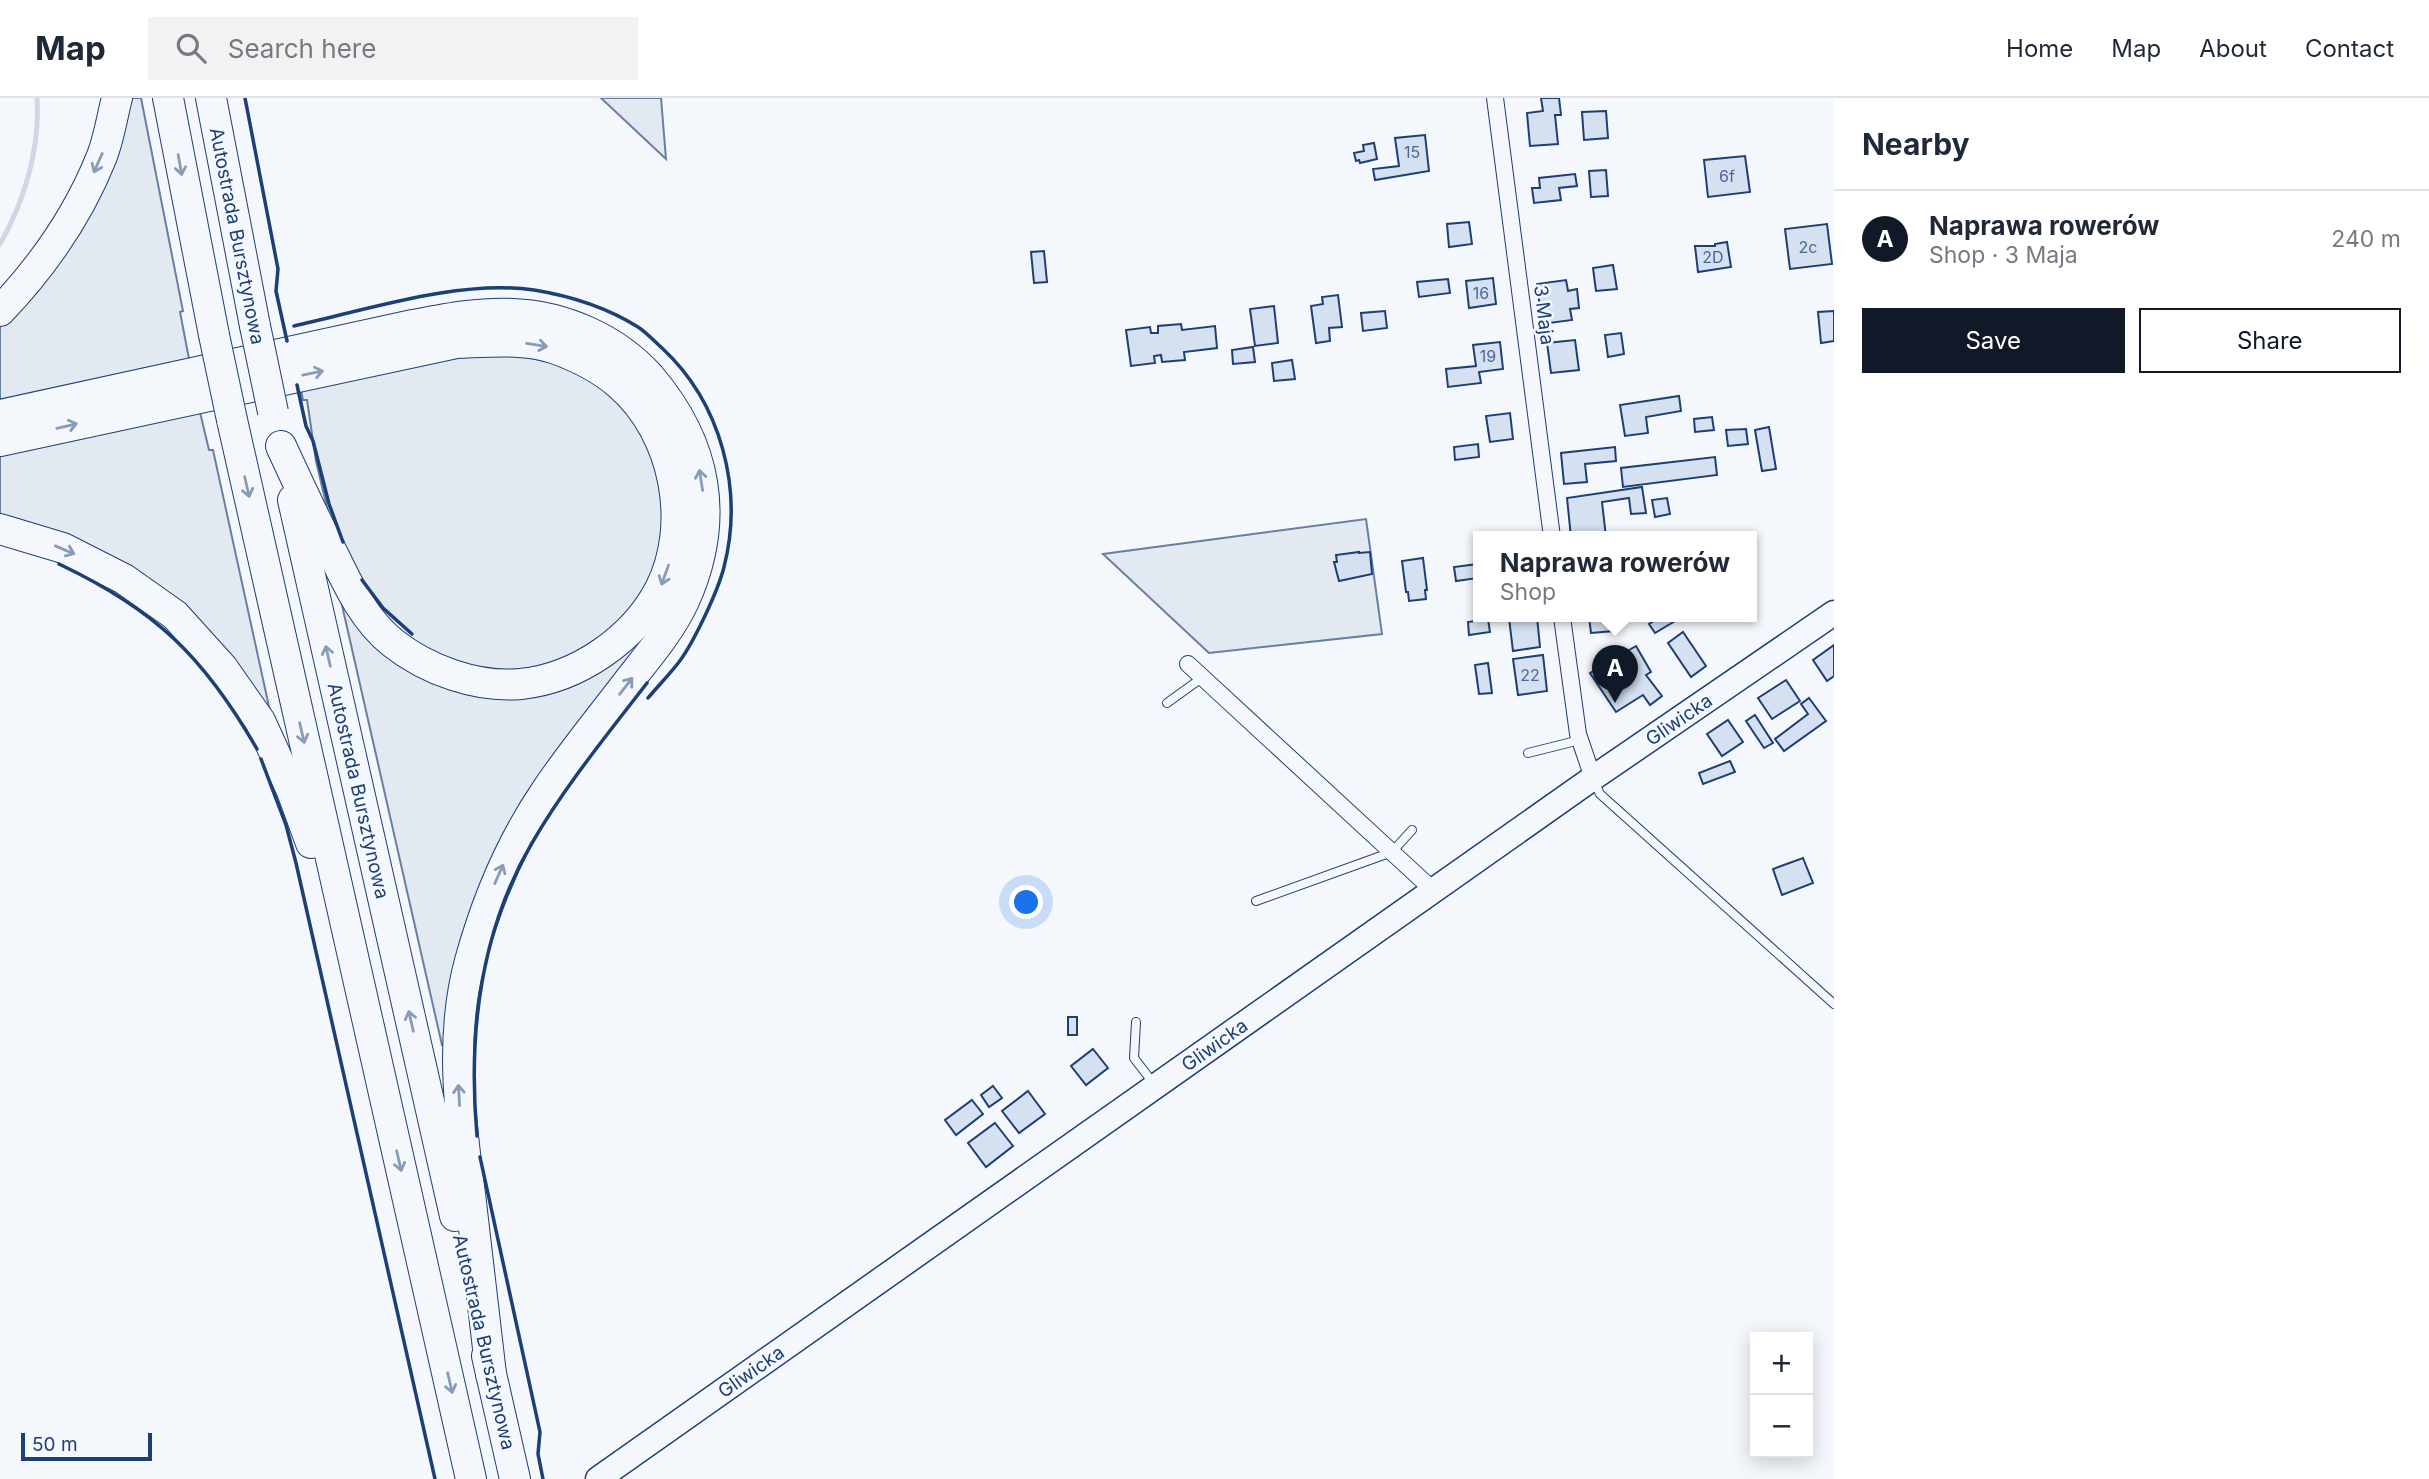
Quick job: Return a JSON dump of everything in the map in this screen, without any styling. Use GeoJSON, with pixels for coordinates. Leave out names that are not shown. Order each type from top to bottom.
{"type":"FeatureCollection","features":[{"type":"Feature","properties":{"kind":"highway"},"geometry":{"type":"LineString","coordinates":[[0,311],[42,264],[78,206],[102,155],[117,98]]}},
{"type":"Feature","properties":{"kind":"highway"},"geometry":{"type":"LineString","coordinates":[[168,98],[232,420],[471,1479]]}},
{"type":"Feature","properties":{"kind":"highway","name":"Autostrada Bursztynowa"},"geometry":{"type":"LineString","coordinates":[[211,98],[273,412],[515,1479]]}},
{"type":"Feature","properties":{"kind":"highway"},"geometry":{"type":"LineString","coordinates":[[0,415],[413,325],[451,318],[513,313],[559,321],[601,338],[638,363],[669,399],[689,434],[702,478],[705,519],[699,561],[683,602],[660,641],[547,790],[512,844],[486,904],[468,966],[460,1028],[460,1114],[491,1374]]}},
{"type":"Feature","properties":{"kind":"highway"},"geometry":{"type":"LineString","coordinates":[[0,441],[456,343],[512,341],[554,348],[589,363],[620,385],[650,422],[662,444],[674,482],[677,517],[673,555],[660,589],[637,623],[603,653],[563,673],[521,684],[474,681],[429,666],[391,642],[358,604],[281,446]]}},
{"type":"Feature","properties":{"kind":"highway"},"geometry":{"type":"LineString","coordinates":[[0,529],[63,548],[124,579],[174,615],[222,667],[260,721],[292,791],[351,951]]}},
{"type":"Feature","properties":{"kind":"main road","name":"Gliwicka"},"geometry":{"type":"LineString","coordinates":[[598,1479],[1593,778],[1834,613]]}},
{"type":"Feature","properties":{"kind":"street","name":"3 Maja"},"geometry":{"type":"LineString","coordinates":[[1495,98],[1551,531]]}},
{"type":"Feature","properties":{"kind":"street"},"geometry":{"type":"LineString","coordinates":[[1563,622],[1580,740],[1593,778]]}},
{"type":"Feature","properties":{"kind":"street"},"geometry":{"type":"LineString","coordinates":[[1188,664],[1434,891]]}},
{"type":"Feature","properties":{"kind":"lane"},"geometry":{"type":"LineString","coordinates":[[1167,703],[1202,677]]}},
{"type":"Feature","properties":{"kind":"lane"},"geometry":{"type":"LineString","coordinates":[[1528,753],[1580,740]]}},
{"type":"Feature","properties":{"kind":"lane"},"geometry":{"type":"LineString","coordinates":[[1593,778],[1600,794],[1834,1004]]}},
{"type":"Feature","properties":{"kind":"lane"},"geometry":{"type":"LineString","coordinates":[[1256,901],[1392,852],[1412,830]]}},
{"type":"Feature","properties":{"kind":"lane"},"geometry":{"type":"LineString","coordinates":[[1136,1022],[1134,1058],[1156,1086]]}},
{"type":"Feature","properties":{"kind":"shaded area"},"geometry":{"type":"Polygon","coordinates":[[[124,98],[141,98],[183,311],[180,312],[190,364],[0,405],[0,323],[124,98]]]}},
{"type":"Feature","properties":{"kind":"shaded area"},"geometry":{"type":"Polygon","coordinates":[[[601,98],[661,98],[666,159],[601,98]]]}},
{"type":"Feature","properties":{"kind":"shaded area"},"geometry":{"type":"Polygon","coordinates":[[[495,323],[543,329],[588,343],[608,354],[644,383],[659,403],[686,455],[695,504],[689,550],[673,595],[648,639],[531,796],[497,856],[470,924],[454,996],[447,1044],[442,1045],[339,592],[341,590],[366,626],[381,642],[416,668],[435,678],[455,685],[494,692],[545,688],[577,678],[607,661],[652,617],[678,567],[685,513],[677,459],[653,410],[615,370],[565,342],[504,331],[482,331],[296,367],[294,359],[440,329],[495,323]]]}},
{"type":"Feature","properties":{"kind":"shaded area"},"geometry":{"type":"Polygon","coordinates":[[[504,352],[572,367],[618,399],[646,435],[665,498],[658,562],[637,603],[599,642],[543,668],[491,671],[442,659],[398,630],[365,594],[328,512],[316,461],[307,400],[303,400],[300,385],[372,369],[504,352]]]}},
{"type":"Feature","properties":{"kind":"shaded area"},"geometry":{"type":"Polygon","coordinates":[[[199,408],[209,450],[213,450],[273,725],[228,658],[0,519],[0,452],[199,408]]]}},
{"type":"Feature","properties":{"kind":"shaded area"},"geometry":{"type":"Polygon","coordinates":[[[1366,519],[1382,634],[1209,653],[1103,554],[1366,519]]]}},
{"type":"Feature","properties":{"kind":"building"},"geometry":{"type":"Polygon","coordinates":[[[1541,98],[1559,98],[1561,115],[1555,115],[1558,144],[1530,146],[1527,113],[1543,111],[1541,98]]]}},
{"type":"Feature","properties":{"kind":"building"},"geometry":{"type":"Polygon","coordinates":[[[1606,111],[1608,138],[1584,140],[1582,112],[1606,111]]]}},
{"type":"Feature","properties":{"kind":"building"},"geometry":{"type":"Polygon","coordinates":[[[1425,135],[1429,171],[1375,180],[1373,169],[1399,166],[1395,138],[1425,135]]]}},
{"type":"Feature","properties":{"kind":"building"},"geometry":{"type":"Polygon","coordinates":[[[1374,143],[1377,159],[1360,163],[1359,160],[1356,161],[1354,153],[1364,151],[1363,145],[1374,143]]]}},
{"type":"Feature","properties":{"kind":"building"},"geometry":{"type":"Polygon","coordinates":[[[1745,156],[1750,192],[1708,197],[1704,160],[1745,156]]]}},
{"type":"Feature","properties":{"kind":"building"},"geometry":{"type":"Polygon","coordinates":[[[1606,170],[1608,196],[1591,197],[1589,171],[1606,170]]]}},
{"type":"Feature","properties":{"kind":"building"},"geometry":{"type":"Polygon","coordinates":[[[1575,174],[1577,186],[1559,188],[1561,200],[1534,203],[1532,188],[1540,188],[1539,178],[1575,174]]]}},
{"type":"Feature","properties":{"kind":"building"},"geometry":{"type":"Polygon","coordinates":[[[1469,222],[1472,244],[1449,247],[1447,224],[1469,222]]]}},
{"type":"Feature","properties":{"kind":"building"},"geometry":{"type":"Polygon","coordinates":[[[1827,224],[1832,264],[1790,269],[1785,229],[1827,224]]]}},
{"type":"Feature","properties":{"kind":"building"},"geometry":{"type":"Polygon","coordinates":[[[1727,242],[1731,267],[1698,272],[1695,246],[1715,246],[1727,242]]]}},
{"type":"Feature","properties":{"kind":"building"},"geometry":{"type":"Polygon","coordinates":[[[1044,251],[1047,282],[1034,283],[1031,252],[1044,251]]]}},
{"type":"Feature","properties":{"kind":"building"},"geometry":{"type":"Polygon","coordinates":[[[1613,265],[1617,289],[1596,291],[1593,268],[1613,265]]]}},
{"type":"Feature","properties":{"kind":"building"},"geometry":{"type":"Polygon","coordinates":[[[1493,278],[1496,304],[1469,308],[1466,281],[1493,278]]]}},
{"type":"Feature","properties":{"kind":"building"},"geometry":{"type":"Polygon","coordinates":[[[1448,279],[1450,293],[1419,297],[1417,282],[1448,279]]]}},
{"type":"Feature","properties":{"kind":"building"},"geometry":{"type":"Polygon","coordinates":[[[1566,280],[1568,291],[1577,289],[1579,308],[1570,309],[1572,320],[1542,324],[1537,284],[1566,280]]]}},
{"type":"Feature","properties":{"kind":"building"},"geometry":{"type":"Polygon","coordinates":[[[1338,295],[1342,327],[1329,328],[1330,341],[1316,343],[1311,306],[1323,304],[1322,297],[1338,295]]]}},
{"type":"Feature","properties":{"kind":"building"},"geometry":{"type":"Polygon","coordinates":[[[1274,306],[1278,343],[1255,346],[1250,309],[1274,306]]]}},
{"type":"Feature","properties":{"kind":"building"},"geometry":{"type":"Polygon","coordinates":[[[1385,311],[1387,328],[1363,331],[1361,313],[1385,311]]]}},
{"type":"Feature","properties":{"kind":"building"},"geometry":{"type":"Polygon","coordinates":[[[1834,311],[1834,341],[1821,343],[1818,312],[1834,311]]]}},
{"type":"Feature","properties":{"kind":"building"},"geometry":{"type":"Polygon","coordinates":[[[1181,324],[1182,330],[1215,326],[1217,348],[1184,352],[1185,360],[1162,362],[1161,355],[1154,356],[1155,363],[1131,366],[1126,330],[1150,327],[1151,333],[1158,333],[1158,326],[1181,324]]]}},
{"type":"Feature","properties":{"kind":"building"},"geometry":{"type":"Polygon","coordinates":[[[1621,333],[1624,354],[1608,357],[1605,335],[1621,333]]]}},
{"type":"Feature","properties":{"kind":"building"},"geometry":{"type":"Polygon","coordinates":[[[1575,340],[1579,370],[1551,373],[1547,343],[1575,340]]]}},
{"type":"Feature","properties":{"kind":"building"},"geometry":{"type":"Polygon","coordinates":[[[1500,342],[1503,369],[1479,372],[1481,383],[1448,387],[1446,369],[1476,366],[1473,345],[1500,342]]]}},
{"type":"Feature","properties":{"kind":"building"},"geometry":{"type":"Polygon","coordinates":[[[1253,347],[1255,362],[1233,364],[1232,350],[1253,347]]]}},
{"type":"Feature","properties":{"kind":"building"},"geometry":{"type":"Polygon","coordinates":[[[1292,360],[1295,379],[1274,381],[1272,363],[1292,360]]]}},
{"type":"Feature","properties":{"kind":"building"},"geometry":{"type":"Polygon","coordinates":[[[1679,396],[1681,411],[1646,417],[1648,433],[1625,436],[1620,405],[1679,396]]]}},
{"type":"Feature","properties":{"kind":"building"},"geometry":{"type":"Polygon","coordinates":[[[1510,413],[1513,439],[1490,442],[1486,416],[1510,413]]]}},
{"type":"Feature","properties":{"kind":"building"},"geometry":{"type":"Polygon","coordinates":[[[1712,417],[1714,430],[1695,432],[1694,419],[1712,417]]]}},
{"type":"Feature","properties":{"kind":"building"},"geometry":{"type":"Polygon","coordinates":[[[1769,427],[1776,469],[1762,471],[1755,430],[1769,427]]]}},
{"type":"Feature","properties":{"kind":"building"},"geometry":{"type":"Polygon","coordinates":[[[1746,429],[1748,444],[1728,446],[1726,430],[1746,429]]]}},
{"type":"Feature","properties":{"kind":"building"},"geometry":{"type":"Polygon","coordinates":[[[1478,444],[1479,457],[1455,460],[1454,447],[1478,444]]]}},
{"type":"Feature","properties":{"kind":"building"},"geometry":{"type":"Polygon","coordinates":[[[1615,447],[1616,461],[1585,464],[1587,482],[1564,484],[1561,453],[1615,447]]]}},
{"type":"Feature","properties":{"kind":"building"},"geometry":{"type":"Polygon","coordinates":[[[1715,457],[1717,475],[1623,487],[1621,468],[1715,457]]]}},
{"type":"Feature","properties":{"kind":"building"},"geometry":{"type":"Polygon","coordinates":[[[1642,487],[1646,513],[1631,514],[1629,498],[1602,502],[1605,531],[1570,531],[1567,498],[1642,487]]]}},
{"type":"Feature","properties":{"kind":"building"},"geometry":{"type":"Polygon","coordinates":[[[1667,498],[1670,514],[1655,517],[1652,500],[1667,498]]]}},
{"type":"Feature","properties":{"kind":"building"},"geometry":{"type":"Polygon","coordinates":[[[1370,552],[1372,574],[1339,581],[1334,562],[1337,562],[1336,555],[1370,552]]]}},
{"type":"Feature","properties":{"kind":"building"},"geometry":{"type":"Polygon","coordinates":[[[1423,558],[1426,599],[1409,601],[1402,561],[1423,558]]]}},
{"type":"Feature","properties":{"kind":"building"},"geometry":{"type":"Polygon","coordinates":[[[1473,565],[1473,579],[1456,581],[1454,567],[1473,565]]]}},
{"type":"Feature","properties":{"kind":"building"},"geometry":{"type":"Polygon","coordinates":[[[1468,622],[1488,622],[1490,632],[1469,635],[1468,622]]]}},
{"type":"Feature","properties":{"kind":"building"},"geometry":{"type":"Polygon","coordinates":[[[1509,622],[1538,622],[1540,647],[1513,651],[1509,622]]]}},
{"type":"Feature","properties":{"kind":"building"},"geometry":{"type":"Polygon","coordinates":[[[1590,622],[1613,622],[1614,631],[1591,633],[1590,622]]]}},
{"type":"Feature","properties":{"kind":"building"},"geometry":{"type":"Polygon","coordinates":[[[1652,622],[1673,622],[1655,633],[1649,624],[1652,622]]]}},
{"type":"Feature","properties":{"kind":"building"},"geometry":{"type":"Polygon","coordinates":[[[1683,632],[1706,666],[1691,677],[1668,643],[1683,632]]]}},
{"type":"Feature","properties":{"kind":"building"},"geometry":{"type":"Polygon","coordinates":[[[1834,645],[1834,676],[1827,681],[1813,660],[1834,645]]]}},
{"type":"Feature","properties":{"kind":"building"},"geometry":{"type":"Polygon","coordinates":[[[1636,646],[1651,672],[1646,675],[1662,696],[1650,705],[1643,695],[1616,712],[1590,673],[1636,646]]]}},
{"type":"Feature","properties":{"kind":"building"},"geometry":{"type":"Polygon","coordinates":[[[1543,655],[1547,691],[1518,695],[1513,659],[1543,655]]]}},
{"type":"Feature","properties":{"kind":"building"},"geometry":{"type":"Polygon","coordinates":[[[1488,663],[1492,693],[1479,694],[1475,665],[1488,663]]]}},
{"type":"Feature","properties":{"kind":"building"},"geometry":{"type":"Polygon","coordinates":[[[1786,680],[1800,701],[1772,719],[1758,698],[1786,680]]]}},
{"type":"Feature","properties":{"kind":"building"},"geometry":{"type":"Polygon","coordinates":[[[1809,698],[1826,721],[1784,751],[1775,739],[1808,714],[1801,704],[1809,698]]]}},
{"type":"Feature","properties":{"kind":"building"},"geometry":{"type":"Polygon","coordinates":[[[1755,715],[1773,743],[1764,748],[1746,721],[1755,715]]]}},
{"type":"Feature","properties":{"kind":"building"},"geometry":{"type":"Polygon","coordinates":[[[1728,720],[1743,742],[1722,756],[1707,734],[1728,720]]]}},
{"type":"Feature","properties":{"kind":"building"},"geometry":{"type":"Polygon","coordinates":[[[1730,761],[1735,772],[1703,784],[1699,773],[1730,761]]]}},
{"type":"Feature","properties":{"kind":"building"},"geometry":{"type":"Polygon","coordinates":[[[1803,858],[1813,883],[1782,895],[1773,869],[1803,858]]]}},
{"type":"Feature","properties":{"kind":"building"},"geometry":{"type":"Polygon","coordinates":[[[1068,1017],[1077,1017],[1077,1035],[1068,1035],[1068,1017]]]}},
{"type":"Feature","properties":{"kind":"building"},"geometry":{"type":"Polygon","coordinates":[[[1093,1049],[1108,1068],[1086,1085],[1071,1066],[1093,1049]]]}},
{"type":"Feature","properties":{"kind":"building"},"geometry":{"type":"Polygon","coordinates":[[[993,1086],[1002,1098],[989,1107],[981,1095],[993,1086]]]}},
{"type":"Feature","properties":{"kind":"building"},"geometry":{"type":"Polygon","coordinates":[[[1028,1091],[1045,1114],[1019,1133],[1002,1111],[1028,1091]]]}},
{"type":"Feature","properties":{"kind":"building"},"geometry":{"type":"Polygon","coordinates":[[[972,1100],[983,1114],[956,1135],[945,1120],[972,1100]]]}},
{"type":"Feature","properties":{"kind":"building"},"geometry":{"type":"Polygon","coordinates":[[[995,1123],[1013,1146],[986,1167],[968,1143],[995,1123]]]}},
{"type":"Feature","properties":{"kind":"waterway"},"geometry":{"type":"LineString","coordinates":[[0,244],[17,210],[29,174],[36,136],[37,98]]}},
{"type":"Feature","properties":{"kind":"wall"},"geometry":{"type":"LineString","coordinates":[[245,98],[278,269],[276,291],[287,341]]}},
{"type":"Feature","properties":{"kind":"wall"},"geometry":{"type":"LineString","coordinates":[[294,326],[445,292],[505,288],[548,292],[601,308],[638,327],[662,348],[699,394],[713,421],[723,449],[731,508],[724,567],[711,602],[685,653],[648,698]]}},
{"type":"Feature","properties":{"kind":"wall"},"geometry":{"type":"LineString","coordinates":[[297,385],[306,426],[313,441],[329,504],[343,542]]}},
{"type":"Feature","properties":{"kind":"wall"},"geometry":{"type":"LineString","coordinates":[[59,564],[123,599],[174,639],[197,662],[217,688],[257,749]]}},
{"type":"Feature","properties":{"kind":"wall"},"geometry":{"type":"LineString","coordinates":[[362,580],[383,608],[412,634]]}},
{"type":"Feature","properties":{"kind":"wall"},"geometry":{"type":"LineString","coordinates":[[477,1136],[474,1060],[477,1022],[489,948],[500,912],[514,877],[558,801],[647,683]]}},
{"type":"Feature","properties":{"kind":"wall"},"geometry":{"type":"LineString","coordinates":[[261,759],[286,825],[296,863],[435,1479]]}},
{"type":"Feature","properties":{"kind":"wall"},"geometry":{"type":"LineString","coordinates":[[480,1157],[540,1432],[538,1454],[543,1479]]}},
{"type":"Feature","properties":{"kind":"place","name":"Naprawa rowerów"},"geometry":{"type":"Point","coordinates":[1615,703]}}]}
